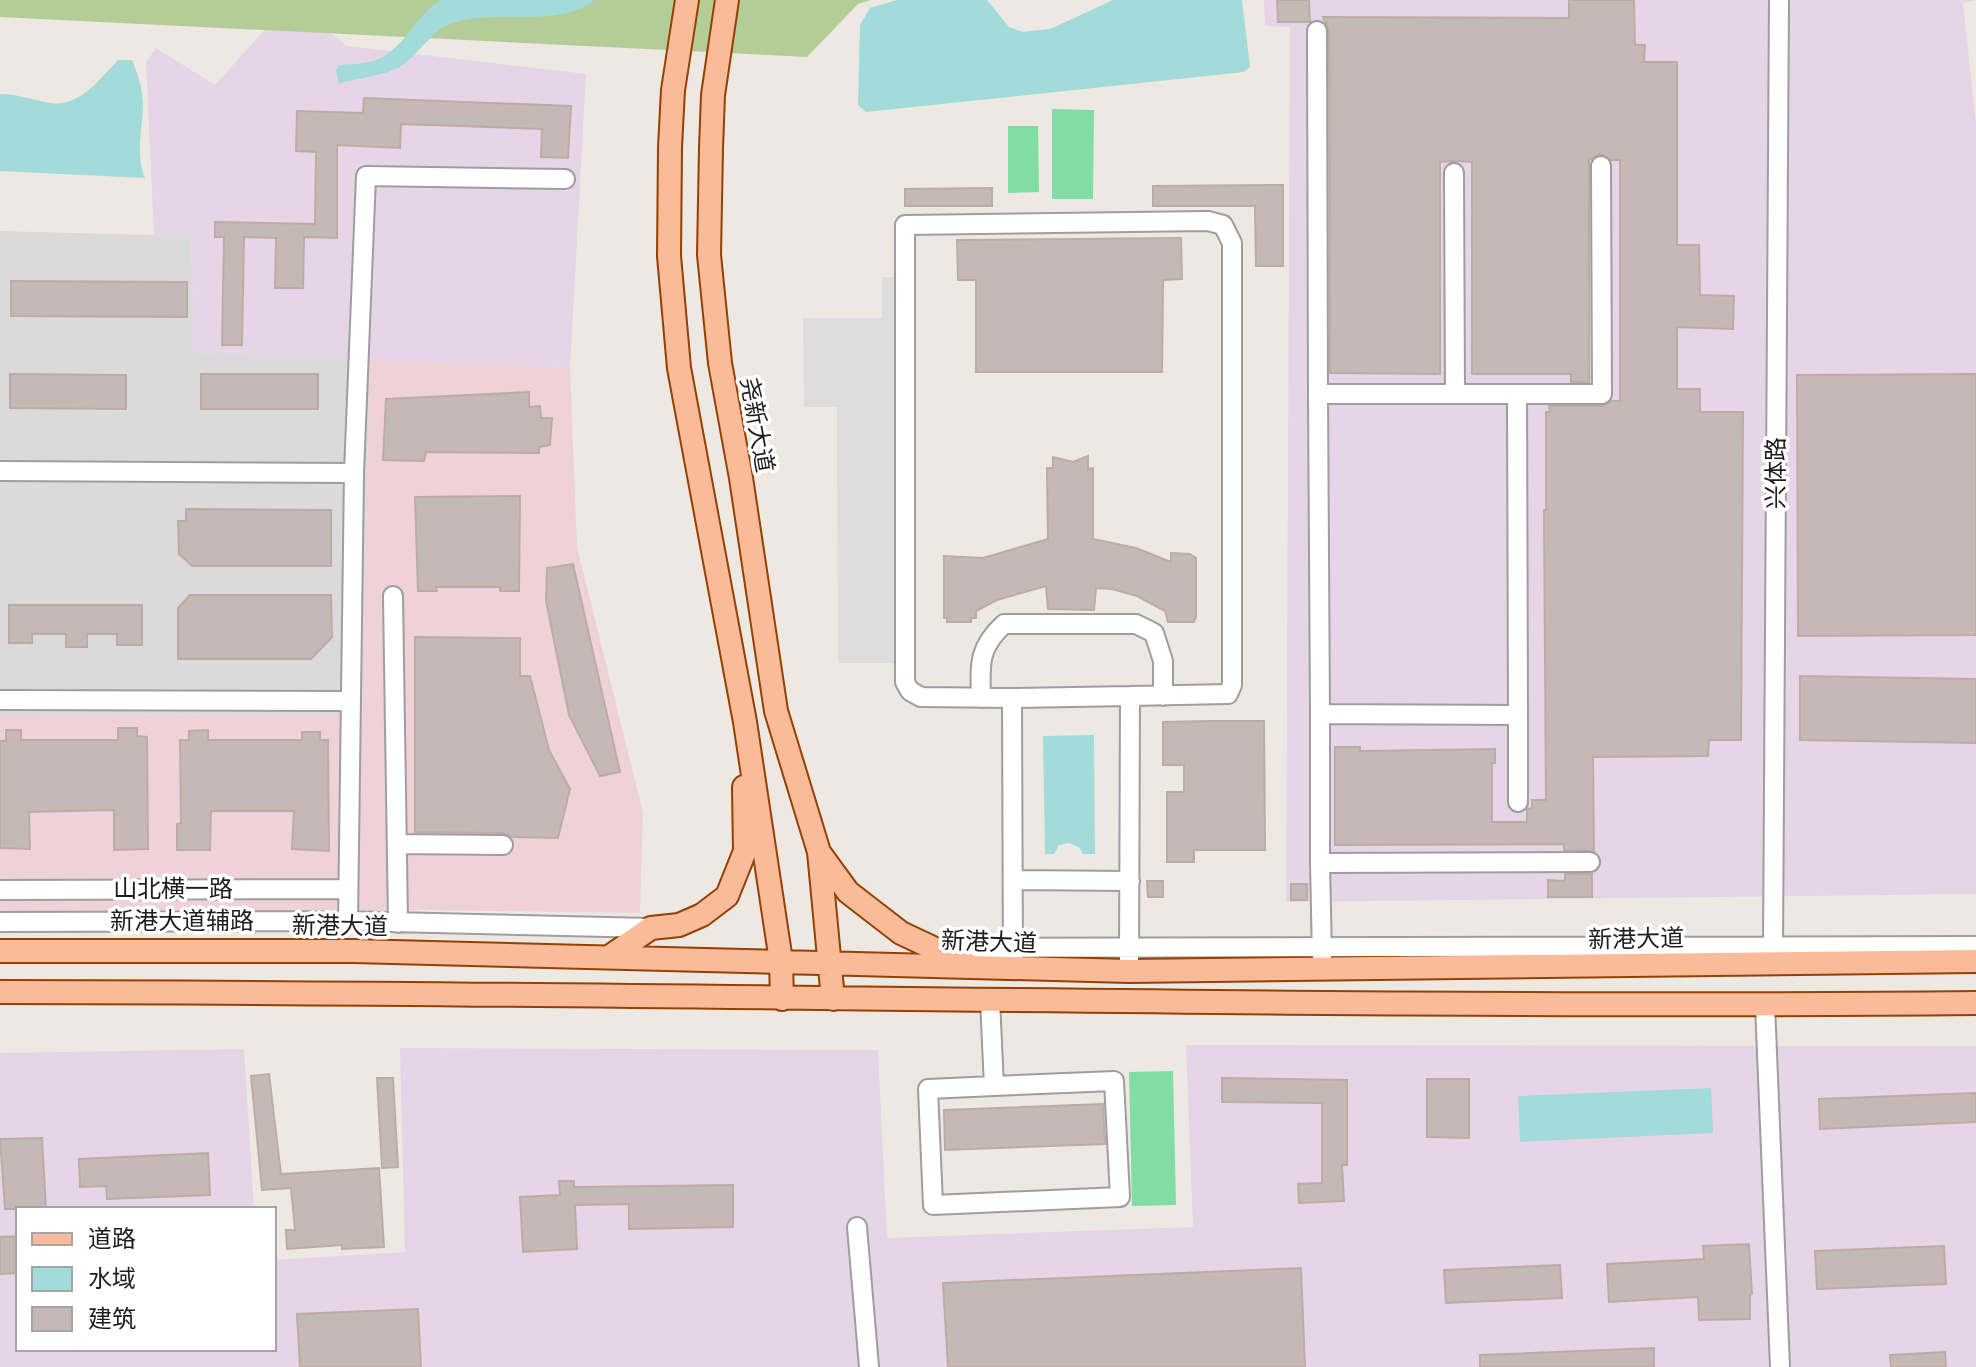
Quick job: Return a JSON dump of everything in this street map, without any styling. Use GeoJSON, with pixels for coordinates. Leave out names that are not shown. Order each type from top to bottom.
{"type":"FeatureCollection","features":[{"type":"Feature","properties":{"kind":"main road"},"geometry":{"type":"LineString","coordinates":[[687,0],[673,90],[669,256],[679,368],[745,722],[781,961],[782,999]]}},
{"type":"Feature","properties":{"kind":"main road","name":"尧新大道"},"geometry":{"type":"LineString","coordinates":[[727,0],[713,95],[711,148],[709,255],[720,363],[741,478],[776,711],[819,852],[833,999]]}},
{"type":"Feature","properties":{"kind":"main road"},"geometry":{"type":"LineString","coordinates":[[609,957],[651,928],[679,925],[702,915],[727,896],[745,851],[745,722]]}},
{"type":"Feature","properties":{"kind":"main road","name":"尧新大道"},"geometry":{"type":"LineString","coordinates":[[819,852],[848,892],[901,933],[975,967]]}},
{"type":"Feature","properties":{"kind":"main road","name":"新港大道"},"geometry":{"type":"LineString","coordinates":[[0,951],[353,951],[975,967],[1013,959],[1129,971],[1322,958],[1976,961]]}},
{"type":"Feature","properties":{"kind":"main road"},"geometry":{"type":"LineString","coordinates":[[0,992],[357,992],[782,999],[1765,1005],[1976,1003]]}},
{"type":"Feature","properties":{"kind":"street","name":"兴体路"},"geometry":{"type":"LineString","coordinates":[[1773,947],[1779,0]]}},
{"type":"Feature","properties":{"kind":"street"},"geometry":{"type":"LineString","coordinates":[[1317,31],[1322,958]]}},
{"type":"Feature","properties":{"kind":"street"},"geometry":{"type":"LineString","coordinates":[[1318,394],[1602,394],[1601,166]]}},
{"type":"Feature","properties":{"kind":"street"},"geometry":{"type":"LineString","coordinates":[[1454,173],[1455,394]]}},
{"type":"Feature","properties":{"kind":"street"},"geometry":{"type":"LineString","coordinates":[[348,921],[346,889],[354,473],[366,176],[565,179]]}},
{"type":"Feature","properties":{"kind":"street"},"geometry":{"type":"LineString","coordinates":[[1208,221],[1223,225],[1232,243],[1232,685],[1228,694],[1130,696],[921,697],[910,691],[905,682],[905,225],[1208,221]]}},
{"type":"Feature","properties":{"kind":"street"},"geometry":{"type":"LineString","coordinates":[[1517,394],[1518,802]]}},
{"type":"Feature","properties":{"kind":"street"},"geometry":{"type":"LineString","coordinates":[[0,471],[354,473]]}},
{"type":"Feature","properties":{"kind":"street"},"geometry":{"type":"LineString","coordinates":[[393,596],[398,923]]}},
{"type":"Feature","properties":{"kind":"street"},"geometry":{"type":"LineString","coordinates":[[981,698],[980,668],[987,640],[1004,624],[1136,624],[1154,633],[1163,661],[1163,696]]}},
{"type":"Feature","properties":{"kind":"street"},"geometry":{"type":"LineString","coordinates":[[1129,971],[1130,696]]}},
{"type":"Feature","properties":{"kind":"street"},"geometry":{"type":"LineString","coordinates":[[1012,698],[1013,959]]}},
{"type":"Feature","properties":{"kind":"street"},"geometry":{"type":"LineString","coordinates":[[0,700],[351,701]]}},
{"type":"Feature","properties":{"kind":"street"},"geometry":{"type":"LineString","coordinates":[[1320,714],[1518,715]]}},
{"type":"Feature","properties":{"kind":"street"},"geometry":{"type":"LineString","coordinates":[[397,844],[503,845]]}},
{"type":"Feature","properties":{"kind":"street"},"geometry":{"type":"LineString","coordinates":[[1320,863],[1590,862]]}},
{"type":"Feature","properties":{"kind":"street"},"geometry":{"type":"LineString","coordinates":[[1014,880],[1130,881]]}},
{"type":"Feature","properties":{"kind":"street","name":"山北横一路"},"geometry":{"type":"LineString","coordinates":[[0,890],[346,889]]}},
{"type":"Feature","properties":{"kind":"street","name":"新港大道辅路"},"geometry":{"type":"LineString","coordinates":[[0,922],[348,921],[651,928]]}},
{"type":"Feature","properties":{"kind":"street"},"geometry":{"type":"LineString","coordinates":[[935,948],[1013,959],[1129,948],[1322,958],[1773,947],[1976,946]]}},
{"type":"Feature","properties":{"kind":"street"},"geometry":{"type":"LineString","coordinates":[[990,1000],[994,1086]]}},
{"type":"Feature","properties":{"kind":"street"},"geometry":{"type":"LineString","coordinates":[[1765,1005],[1780,1367]]}},
{"type":"Feature","properties":{"kind":"street"},"geometry":{"type":"LineString","coordinates":[[1114,1081],[1120,1197],[933,1205],[928,1089],[994,1086],[1114,1081]]}},
{"type":"Feature","properties":{"kind":"street"},"geometry":{"type":"LineString","coordinates":[[857,1227],[869,1367]]}},
{"type":"Feature","properties":{"kind":"shaded area"},"geometry":{"type":"Polygon","coordinates":[[[1264,0],[1976,0],[1963,3],[1976,124],[1976,894],[1286,902],[1290,27],[1265,26],[1264,0]]]}},
{"type":"Feature","properties":{"kind":"shaded area"},"geometry":{"type":"Polygon","coordinates":[[[289,3],[347,46],[586,74],[570,368],[194,352],[191,236],[154,235],[146,62],[156,48],[215,85],[289,3]]]}},
{"type":"Feature","properties":{"kind":"shaded area"},"geometry":{"type":"Polygon","coordinates":[[[0,231],[191,236],[194,352],[370,359],[362,714],[0,715],[0,231]]]}},
{"type":"Feature","properties":{"kind":"shaded area"},"geometry":{"type":"Polygon","coordinates":[[[882,277],[899,277],[901,663],[838,663],[837,407],[804,407],[803,318],[882,318],[882,277]]]}},
{"type":"Feature","properties":{"kind":"shaded area"},"geometry":{"type":"Polygon","coordinates":[[[370,359],[570,368],[577,547],[643,813],[640,913],[0,911],[0,715],[361,714],[370,359]]]}},
{"type":"Feature","properties":{"kind":"shaded area"},"geometry":{"type":"Polygon","coordinates":[[[1186,1045],[1976,1046],[1976,1367],[0,1367],[0,1053],[244,1049],[254,1207],[16,1207],[16,1351],[276,1351],[276,1260],[405,1252],[400,1048],[878,1050],[887,1238],[1193,1227],[1186,1045]]]}},
{"type":"Feature","properties":{"kind":"green space"},"geometry":{"type":"Polygon","coordinates":[[[0,0],[871,0],[858,4],[807,57],[0,17],[0,0]]]}},
{"type":"Feature","properties":{"kind":"green space"},"geometry":{"type":"Polygon","coordinates":[[[1052,109],[1094,110],[1093,199],[1052,199],[1052,109]]]}},
{"type":"Feature","properties":{"kind":"green space"},"geometry":{"type":"Polygon","coordinates":[[[1008,126],[1038,126],[1039,192],[1008,193],[1008,126]]]}},
{"type":"Feature","properties":{"kind":"green space"},"geometry":{"type":"Polygon","coordinates":[[[1173,1071],[1176,1205],[1132,1206],[1129,1072],[1173,1071]]]}},
{"type":"Feature","properties":{"kind":"water"},"geometry":{"type":"Polygon","coordinates":[[[441,0],[594,0],[563,14],[486,17],[450,24],[396,69],[339,84],[336,70],[339,65],[367,62],[386,55],[441,0]]]}},
{"type":"Feature","properties":{"kind":"water"},"geometry":{"type":"Polygon","coordinates":[[[897,0],[987,0],[1009,27],[1023,32],[1050,29],[1113,0],[1242,0],[1250,67],[1244,72],[866,112],[858,105],[860,25],[870,8],[897,0]]]}},
{"type":"Feature","properties":{"kind":"water"},"geometry":{"type":"Polygon","coordinates":[[[118,60],[132,60],[141,86],[140,150],[145,178],[0,171],[0,94],[50,103],[70,101],[97,83],[118,60]]]}},
{"type":"Feature","properties":{"kind":"water"},"geometry":{"type":"Polygon","coordinates":[[[1094,735],[1095,854],[1083,854],[1079,847],[1069,843],[1059,845],[1054,854],[1045,854],[1043,736],[1094,735]]]}},
{"type":"Feature","properties":{"kind":"water"},"geometry":{"type":"Polygon","coordinates":[[[1711,1088],[1713,1133],[1520,1142],[1518,1096],[1711,1088]]]}},
{"type":"Feature","properties":{"kind":"building"},"geometry":{"type":"Polygon","coordinates":[[[1277,0],[1309,0],[1310,22],[1278,22],[1277,0]]]}},
{"type":"Feature","properties":{"kind":"building"},"geometry":{"type":"Polygon","coordinates":[[[1569,0],[1634,0],[1635,45],[1645,45],[1644,62],[1677,62],[1677,245],[1699,245],[1700,295],[1734,296],[1733,329],[1677,327],[1677,389],[1700,389],[1700,412],[1743,412],[1741,740],[1709,740],[1708,756],[1593,757],[1594,851],[1564,850],[1564,844],[1335,845],[1335,747],[1360,747],[1360,751],[1495,749],[1495,763],[1492,763],[1492,822],[1527,822],[1527,809],[1532,808],[1532,800],[1546,800],[1546,412],[1550,412],[1549,406],[1602,406],[1620,401],[1620,160],[1611,160],[1600,154],[1589,160],[1589,382],[1571,382],[1571,374],[1472,374],[1472,162],[1455,161],[1440,162],[1440,374],[1330,373],[1329,31],[1323,17],[1569,18],[1569,0]]]}},
{"type":"Feature","properties":{"kind":"building"},"geometry":{"type":"Polygon","coordinates":[[[364,98],[571,106],[568,158],[541,157],[542,129],[401,124],[400,148],[337,145],[337,238],[304,237],[303,288],[275,288],[276,238],[244,237],[242,345],[222,345],[224,237],[215,237],[215,222],[315,224],[316,152],[296,151],[297,111],[363,113],[364,98]]]}},
{"type":"Feature","properties":{"kind":"building"},"geometry":{"type":"Polygon","coordinates":[[[1283,185],[1283,266],[1256,266],[1255,206],[1153,206],[1153,186],[1283,185]]]}},
{"type":"Feature","properties":{"kind":"building"},"geometry":{"type":"Polygon","coordinates":[[[992,188],[992,206],[905,206],[905,189],[992,188]]]}},
{"type":"Feature","properties":{"kind":"building"},"geometry":{"type":"Polygon","coordinates":[[[1181,238],[1182,279],[1163,280],[1162,372],[976,372],[976,280],[958,280],[957,240],[1181,238]]]}},
{"type":"Feature","properties":{"kind":"building"},"geometry":{"type":"Polygon","coordinates":[[[11,281],[187,282],[187,317],[11,316],[11,281]]]}},
{"type":"Feature","properties":{"kind":"building"},"geometry":{"type":"Polygon","coordinates":[[[10,374],[126,375],[126,409],[10,408],[10,374]]]}},
{"type":"Feature","properties":{"kind":"building"},"geometry":{"type":"Polygon","coordinates":[[[201,374],[318,374],[318,409],[201,409],[201,374]]]}},
{"type":"Feature","properties":{"kind":"building"},"geometry":{"type":"Polygon","coordinates":[[[1976,374],[1976,635],[1798,636],[1797,375],[1976,374]]]}},
{"type":"Feature","properties":{"kind":"building"},"geometry":{"type":"Polygon","coordinates":[[[529,392],[529,407],[540,406],[541,418],[552,418],[550,445],[539,447],[539,453],[426,452],[424,461],[383,460],[386,399],[529,392]]]}},
{"type":"Feature","properties":{"kind":"building"},"geometry":{"type":"Polygon","coordinates":[[[1088,456],[1088,469],[1093,468],[1093,539],[1136,548],[1171,562],[1171,553],[1190,554],[1196,558],[1194,622],[1168,622],[1165,611],[1137,596],[1112,589],[1096,588],[1094,610],[1048,609],[1046,586],[997,600],[976,611],[976,618],[971,618],[971,622],[947,622],[944,618],[944,556],[983,558],[1048,539],[1047,468],[1053,468],[1053,457],[1073,462],[1088,456]]]}},
{"type":"Feature","properties":{"kind":"building"},"geometry":{"type":"Polygon","coordinates":[[[520,496],[519,591],[500,591],[500,587],[436,587],[437,591],[418,591],[415,497],[520,496]]]}},
{"type":"Feature","properties":{"kind":"building"},"geometry":{"type":"Polygon","coordinates":[[[186,509],[331,510],[331,566],[192,566],[179,554],[178,521],[186,521],[186,509]]]}},
{"type":"Feature","properties":{"kind":"building"},"geometry":{"type":"Polygon","coordinates":[[[573,564],[620,772],[600,776],[569,715],[546,601],[547,568],[573,564]]]}},
{"type":"Feature","properties":{"kind":"building"},"geometry":{"type":"Polygon","coordinates":[[[190,595],[331,595],[332,637],[311,659],[178,659],[178,608],[190,595]]]}},
{"type":"Feature","properties":{"kind":"building"},"geometry":{"type":"Polygon","coordinates":[[[9,605],[142,605],[142,645],[117,645],[117,634],[87,634],[87,647],[66,647],[66,634],[32,634],[32,643],[9,643],[9,605]]]}},
{"type":"Feature","properties":{"kind":"building"},"geometry":{"type":"Polygon","coordinates":[[[415,637],[520,638],[520,676],[530,676],[549,750],[570,789],[558,838],[512,837],[503,833],[415,832],[415,637]]]}},
{"type":"Feature","properties":{"kind":"building"},"geometry":{"type":"Polygon","coordinates":[[[1800,676],[1976,679],[1976,743],[1800,740],[1800,676]]]}},
{"type":"Feature","properties":{"kind":"building"},"geometry":{"type":"Polygon","coordinates":[[[1264,721],[1265,850],[1194,850],[1194,862],[1167,862],[1167,792],[1184,792],[1184,765],[1163,765],[1163,722],[1264,721]]]}},
{"type":"Feature","properties":{"kind":"building"},"geometry":{"type":"Polygon","coordinates":[[[118,728],[137,728],[137,736],[147,737],[148,849],[114,850],[114,810],[29,812],[30,849],[0,848],[0,741],[6,741],[6,730],[21,730],[21,740],[118,740],[118,728]]]}},
{"type":"Feature","properties":{"kind":"building"},"geometry":{"type":"Polygon","coordinates":[[[208,730],[208,740],[302,740],[302,732],[320,732],[320,740],[328,740],[329,851],[292,849],[294,811],[211,811],[210,850],[177,850],[177,824],[181,823],[180,740],[189,740],[189,731],[208,730]]]}},
{"type":"Feature","properties":{"kind":"building"},"geometry":{"type":"Polygon","coordinates":[[[1565,874],[1592,874],[1592,897],[1548,897],[1548,880],[1565,881],[1565,874]]]}},
{"type":"Feature","properties":{"kind":"building"},"geometry":{"type":"Polygon","coordinates":[[[1147,881],[1163,881],[1163,897],[1148,897],[1147,881]]]}},
{"type":"Feature","properties":{"kind":"building"},"geometry":{"type":"Polygon","coordinates":[[[1291,884],[1307,884],[1307,900],[1291,900],[1291,884]]]}},
{"type":"Feature","properties":{"kind":"building"},"geometry":{"type":"Polygon","coordinates":[[[269,1074],[281,1174],[379,1168],[384,1247],[342,1249],[342,1245],[287,1249],[286,1230],[295,1230],[291,1188],[262,1190],[251,1076],[269,1074]]]}},
{"type":"Feature","properties":{"kind":"building"},"geometry":{"type":"Polygon","coordinates":[[[377,1078],[393,1078],[398,1167],[382,1168],[377,1078]]]}},
{"type":"Feature","properties":{"kind":"building"},"geometry":{"type":"Polygon","coordinates":[[[1222,1078],[1347,1080],[1347,1165],[1342,1165],[1344,1201],[1299,1203],[1298,1184],[1322,1183],[1322,1103],[1222,1102],[1222,1078]]]}},
{"type":"Feature","properties":{"kind":"building"},"geometry":{"type":"Polygon","coordinates":[[[1427,1079],[1469,1079],[1469,1138],[1427,1137],[1427,1079]]]}},
{"type":"Feature","properties":{"kind":"building"},"geometry":{"type":"Polygon","coordinates":[[[1976,1093],[1976,1122],[1820,1129],[1819,1099],[1976,1093]]]}},
{"type":"Feature","properties":{"kind":"building"},"geometry":{"type":"Polygon","coordinates":[[[1103,1104],[1105,1144],[945,1150],[944,1110],[1103,1104]]]}},
{"type":"Feature","properties":{"kind":"building"},"geometry":{"type":"Polygon","coordinates":[[[42,1138],[46,1207],[5,1209],[0,1139],[42,1138]]]}},
{"type":"Feature","properties":{"kind":"building"},"geometry":{"type":"Polygon","coordinates":[[[208,1153],[210,1195],[107,1199],[106,1186],[80,1187],[79,1159],[208,1153]]]}},
{"type":"Feature","properties":{"kind":"building"},"geometry":{"type":"Polygon","coordinates":[[[559,1181],[574,1181],[574,1187],[733,1185],[733,1227],[629,1229],[629,1204],[575,1205],[577,1249],[523,1252],[520,1197],[560,1195],[559,1181]]]}},
{"type":"Feature","properties":{"kind":"building"},"geometry":{"type":"Polygon","coordinates":[[[16,1236],[16,1273],[0,1274],[0,1237],[16,1236]]]}},
{"type":"Feature","properties":{"kind":"building"},"geometry":{"type":"Polygon","coordinates":[[[1749,1244],[1750,1319],[1699,1320],[1698,1297],[1609,1302],[1607,1264],[1704,1259],[1703,1246],[1749,1244]]]}},
{"type":"Feature","properties":{"kind":"building"},"geometry":{"type":"Polygon","coordinates":[[[1944,1246],[1946,1284],[1817,1289],[1815,1251],[1944,1246]]]}},
{"type":"Feature","properties":{"kind":"building"},"geometry":{"type":"Polygon","coordinates":[[[1560,1265],[1562,1298],[1446,1303],[1444,1270],[1560,1265]]]}},
{"type":"Feature","properties":{"kind":"building"},"geometry":{"type":"Polygon","coordinates":[[[1301,1268],[1305,1367],[948,1367],[943,1283],[1301,1268]]]}},
{"type":"Feature","properties":{"kind":"building"},"geometry":{"type":"Polygon","coordinates":[[[418,1309],[421,1367],[300,1367],[297,1314],[418,1309]]]}},
{"type":"Feature","properties":{"kind":"building"},"geometry":{"type":"Polygon","coordinates":[[[1654,1348],[1654,1367],[1480,1367],[1480,1355],[1654,1348]]]}},
{"type":"Feature","properties":{"kind":"building"},"geometry":{"type":"Polygon","coordinates":[[[1945,1352],[1946,1367],[1891,1367],[1890,1355],[1945,1352]]]}}]}
